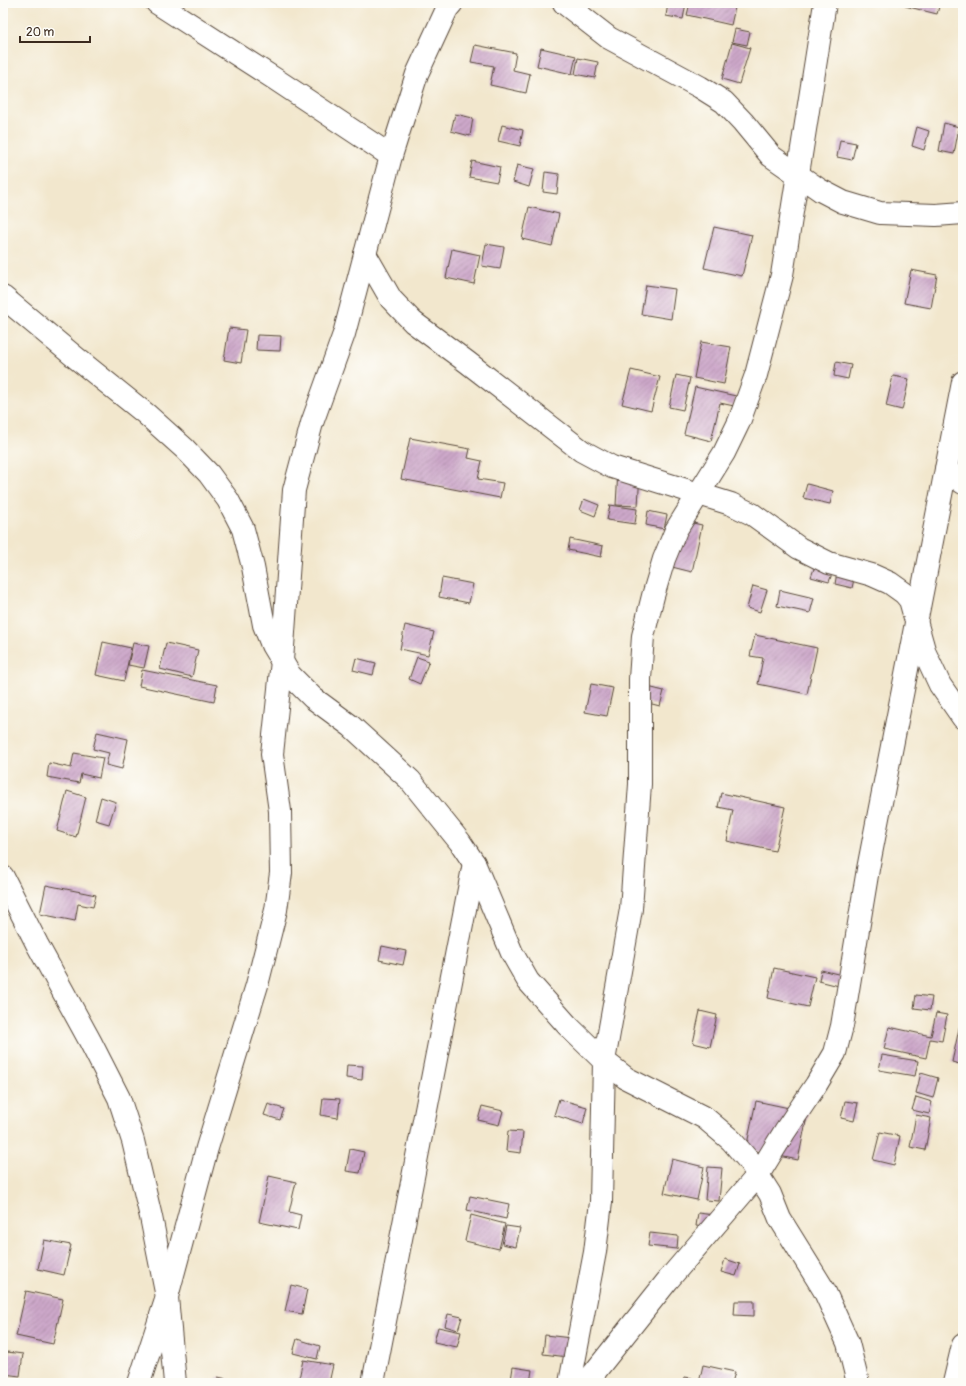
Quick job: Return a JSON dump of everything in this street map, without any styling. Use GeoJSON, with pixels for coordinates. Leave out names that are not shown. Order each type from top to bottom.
{"type":"FeatureCollection","features":[{"type":"Feature","properties":{"kind":"street"},"geometry":{"type":"LineString","coordinates":[[157,3],[391,156]]}},
{"type":"Feature","properties":{"kind":"street"},"geometry":{"type":"LineString","coordinates":[[139,1383],[167,1297],[207,1148],[257,985],[276,910],[281,873],[280,811],[272,754],[282,661],[294,490],[312,423],[344,334],[391,156],[417,74],[447,9],[452,3]]}},
{"type":"Feature","properties":{"kind":"street"},"geometry":{"type":"LineString","coordinates":[[564,3],[609,38],[700,87],[724,102],[743,122],[771,156],[820,190],[843,202],[880,213],[936,215],[963,212]]}},
{"type":"Feature","properties":{"kind":"street"},"geometry":{"type":"LineString","coordinates":[[570,1383],[595,1252],[601,1202],[604,1061],[631,909],[640,784],[640,679],[643,636],[664,560],[676,530],[724,453],[739,422],[756,374],[782,275],[825,3]]}},
{"type":"Feature","properties":{"kind":"street"},"geometry":{"type":"LineString","coordinates":[[365,254],[391,299],[413,322],[474,367],[582,451],[612,468],[731,504],[752,514],[799,548],[829,563],[872,575],[890,583],[904,593],[910,600],[925,652],[940,685],[963,718]]}},
{"type":"Feature","properties":{"kind":"street"},"geometry":{"type":"LineString","coordinates":[[3,297],[52,339],[146,414],[185,449],[209,474],[228,500],[243,529],[253,567],[264,625],[272,645],[290,675],[313,698],[351,726],[410,780],[460,842],[474,863],[512,954],[528,981],[568,1026],[604,1061],[626,1078],[705,1118],[731,1140],[750,1161],[770,1194],[780,1219],[824,1290],[848,1343],[858,1383]]}},
{"type":"Feature","properties":{"kind":"street"},"geometry":{"type":"LineString","coordinates":[[586,1383],[668,1280],[758,1175],[835,1053],[846,1005],[868,869],[963,382]]}},
{"type":"Feature","properties":{"kind":"street"},"geometry":{"type":"LineString","coordinates":[[946,469],[963,483]]}},
{"type":"Feature","properties":{"kind":"street"},"geometry":{"type":"LineString","coordinates":[[373,1383],[474,863]]}},
{"type":"Feature","properties":{"kind":"street"},"geometry":{"type":"LineString","coordinates":[[3,877],[119,1098],[133,1141],[152,1217],[167,1297],[175,1383]]}},
{"type":"Feature","properties":{"kind":"street"},"geometry":{"type":"LineString","coordinates":[[954,1383],[963,1345]]}},
{"type":"Feature","properties":{"kind":"building"},"geometry":{"type":"Polygon","coordinates":[[[668,3],[686,3],[683,19],[666,16],[668,3]]]}},
{"type":"Feature","properties":{"kind":"building"},"geometry":{"type":"Polygon","coordinates":[[[690,3],[736,3],[731,25],[687,15],[690,3]]]}},
{"type":"Feature","properties":{"kind":"building"},"geometry":{"type":"Polygon","coordinates":[[[906,3],[940,3],[937,14],[905,6],[906,3]]]}},
{"type":"Feature","properties":{"kind":"building"},"geometry":{"type":"Polygon","coordinates":[[[735,29],[750,32],[747,45],[732,42],[735,29]]]}},
{"type":"Feature","properties":{"kind":"building"},"geometry":{"type":"Polygon","coordinates":[[[732,43],[750,48],[739,84],[722,79],[732,43]]]}},
{"type":"Feature","properties":{"kind":"building"},"geometry":{"type":"Polygon","coordinates":[[[475,45],[516,53],[513,70],[530,74],[526,93],[490,85],[494,66],[471,62],[475,45]]]}},
{"type":"Feature","properties":{"kind":"building"},"geometry":{"type":"Polygon","coordinates":[[[541,48],[576,56],[572,74],[537,66],[541,48]]]}},
{"type":"Feature","properties":{"kind":"building"},"geometry":{"type":"Polygon","coordinates":[[[578,58],[598,62],[595,78],[575,74],[578,58]]]}},
{"type":"Feature","properties":{"kind":"building"},"geometry":{"type":"Polygon","coordinates":[[[455,114],[473,118],[470,136],[451,131],[455,114]]]}},
{"type":"Feature","properties":{"kind":"building"},"geometry":{"type":"Polygon","coordinates":[[[944,123],[959,127],[954,154],[939,151],[944,123]]]}},
{"type":"Feature","properties":{"kind":"building"},"geometry":{"type":"Polygon","coordinates":[[[502,125],[523,130],[520,146],[498,141],[502,125]]]}},
{"type":"Feature","properties":{"kind":"building"},"geometry":{"type":"Polygon","coordinates":[[[917,127],[929,131],[924,150],[912,146],[917,127]]]}},
{"type":"Feature","properties":{"kind":"building"},"geometry":{"type":"Polygon","coordinates":[[[840,140],[856,143],[852,160],[837,157],[840,140]]]}},
{"type":"Feature","properties":{"kind":"building"},"geometry":{"type":"Polygon","coordinates":[[[472,161],[500,167],[497,182],[469,177],[472,161]]]}},
{"type":"Feature","properties":{"kind":"building"},"geometry":{"type":"Polygon","coordinates":[[[517,165],[534,169],[529,187],[513,182],[517,165]]]}},
{"type":"Feature","properties":{"kind":"building"},"geometry":{"type":"Polygon","coordinates":[[[545,172],[559,174],[557,194],[543,192],[545,172]]]}},
{"type":"Feature","properties":{"kind":"building"},"geometry":{"type":"Polygon","coordinates":[[[529,207],[559,214],[552,246],[522,239],[529,207]]]}},
{"type":"Feature","properties":{"kind":"building"},"geometry":{"type":"Polygon","coordinates":[[[714,227],[752,235],[742,276],[704,268],[714,227]]]}},
{"type":"Feature","properties":{"kind":"building"},"geometry":{"type":"Polygon","coordinates":[[[486,244],[504,247],[500,269],[482,266],[486,244]]]}},
{"type":"Feature","properties":{"kind":"building"},"geometry":{"type":"Polygon","coordinates":[[[452,249],[480,255],[474,284],[446,278],[452,249]]]}},
{"type":"Feature","properties":{"kind":"building"},"geometry":{"type":"Polygon","coordinates":[[[911,270],[937,275],[931,308],[904,303],[911,270]]]}},
{"type":"Feature","properties":{"kind":"building"},"geometry":{"type":"Polygon","coordinates":[[[646,285],[675,289],[671,319],[641,314],[646,285]]]}},
{"type":"Feature","properties":{"kind":"building"},"geometry":{"type":"Polygon","coordinates":[[[229,328],[246,330],[241,363],[224,360],[229,328]]]}},
{"type":"Feature","properties":{"kind":"building"},"geometry":{"type":"Polygon","coordinates":[[[257,335],[281,336],[280,351],[256,350],[257,335]]]}},
{"type":"Feature","properties":{"kind":"building"},"geometry":{"type":"Polygon","coordinates":[[[701,342],[731,347],[724,384],[694,378],[701,342]]]}},
{"type":"Feature","properties":{"kind":"building"},"geometry":{"type":"Polygon","coordinates":[[[836,362],[851,365],[848,379],[834,376],[836,362]]]}},
{"type":"Feature","properties":{"kind":"building"},"geometry":{"type":"Polygon","coordinates":[[[631,370],[660,377],[651,411],[622,404],[631,370]]]}},
{"type":"Feature","properties":{"kind":"building"},"geometry":{"type":"Polygon","coordinates":[[[676,375],[690,378],[683,410],[669,407],[676,375]]]}},
{"type":"Feature","properties":{"kind":"building"},"geometry":{"type":"Polygon","coordinates":[[[893,376],[909,379],[902,410],[886,406],[893,376]]]}},
{"type":"Feature","properties":{"kind":"building"},"geometry":{"type":"Polygon","coordinates":[[[695,387],[736,396],[734,406],[720,403],[711,441],[684,434],[695,387]]]}},
{"type":"Feature","properties":{"kind":"building"},"geometry":{"type":"Polygon","coordinates":[[[410,438],[470,449],[468,458],[482,461],[478,479],[503,483],[500,498],[401,479],[410,438]]]}},
{"type":"Feature","properties":{"kind":"building"},"geometry":{"type":"Polygon","coordinates":[[[618,471],[640,472],[638,506],[616,505],[618,471]]]}},
{"type":"Feature","properties":{"kind":"building"},"geometry":{"type":"Polygon","coordinates":[[[807,484],[833,491],[830,504],[803,498],[807,484]]]}},
{"type":"Feature","properties":{"kind":"building"},"geometry":{"type":"Polygon","coordinates":[[[584,499],[599,505],[595,516],[580,510],[584,499]]]}},
{"type":"Feature","properties":{"kind":"building"},"geometry":{"type":"Polygon","coordinates":[[[610,505],[637,509],[635,524],[607,520],[610,505]]]}},
{"type":"Feature","properties":{"kind":"building"},"geometry":{"type":"Polygon","coordinates":[[[648,511],[667,515],[664,529],[646,525],[648,511]]]}},
{"type":"Feature","properties":{"kind":"building"},"geometry":{"type":"Polygon","coordinates":[[[670,518],[702,525],[692,572],[660,564],[670,518]]]}},
{"type":"Feature","properties":{"kind":"building"},"geometry":{"type":"Polygon","coordinates":[[[570,539],[603,546],[601,557],[568,550],[570,539]]]}},
{"type":"Feature","properties":{"kind":"building"},"geometry":{"type":"Polygon","coordinates":[[[816,563],[834,568],[829,582],[811,577],[816,563]]]}},
{"type":"Feature","properties":{"kind":"building"},"geometry":{"type":"Polygon","coordinates":[[[838,567],[856,570],[852,588],[835,584],[838,567]]]}},
{"type":"Feature","properties":{"kind":"building"},"geometry":{"type":"Polygon","coordinates":[[[442,578],[473,584],[469,603],[439,597],[442,578]]]}},
{"type":"Feature","properties":{"kind":"building"},"geometry":{"type":"Polygon","coordinates":[[[753,586],[767,590],[760,612],[747,608],[753,586]]]}},
{"type":"Feature","properties":{"kind":"building"},"geometry":{"type":"Polygon","coordinates":[[[780,590],[814,598],[810,613],[777,606],[780,590]]]}},
{"type":"Feature","properties":{"kind":"building"},"geometry":{"type":"Polygon","coordinates":[[[405,625],[434,632],[428,655],[400,649],[405,625]]]}},
{"type":"Feature","properties":{"kind":"building"},"geometry":{"type":"Polygon","coordinates":[[[755,635],[817,648],[807,694],[758,684],[763,658],[750,656],[755,635]]]}},
{"type":"Feature","properties":{"kind":"building"},"geometry":{"type":"Polygon","coordinates":[[[103,642],[131,648],[124,681],[96,675],[103,642]]]}},
{"type":"Feature","properties":{"kind":"building"},"geometry":{"type":"Polygon","coordinates":[[[133,643],[149,646],[144,668],[128,665],[133,643]]]}},
{"type":"Feature","properties":{"kind":"building"},"geometry":{"type":"Polygon","coordinates":[[[166,643],[198,650],[192,677],[160,669],[166,643]]]}},
{"type":"Feature","properties":{"kind":"building"},"geometry":{"type":"Polygon","coordinates":[[[417,657],[429,661],[420,684],[409,679],[417,657]]]}},
{"type":"Feature","properties":{"kind":"building"},"geometry":{"type":"Polygon","coordinates":[[[356,658],[376,663],[373,675],[353,670],[356,658]]]}},
{"type":"Feature","properties":{"kind":"building"},"geometry":{"type":"Polygon","coordinates":[[[142,670],[217,685],[214,702],[139,686],[142,670]]]}},
{"type":"Feature","properties":{"kind":"building"},"geometry":{"type":"Polygon","coordinates":[[[591,684],[613,688],[607,716],[585,712],[591,684]]]}},
{"type":"Feature","properties":{"kind":"building"},"geometry":{"type":"Polygon","coordinates":[[[636,684],[664,691],[660,706],[632,699],[636,684]]]}},
{"type":"Feature","properties":{"kind":"building"},"geometry":{"type":"Polygon","coordinates":[[[97,732],[128,739],[122,769],[106,765],[109,753],[93,749],[97,732]]]}},
{"type":"Feature","properties":{"kind":"building"},"geometry":{"type":"Polygon","coordinates":[[[74,753],[103,758],[99,778],[81,774],[79,783],[47,777],[49,763],[71,768],[74,753]]]}},
{"type":"Feature","properties":{"kind":"building"},"geometry":{"type":"Polygon","coordinates":[[[67,791],[86,797],[76,837],[57,831],[67,791]]]}},
{"type":"Feature","properties":{"kind":"building"},"geometry":{"type":"Polygon","coordinates":[[[721,793],[785,807],[775,851],[727,841],[733,810],[718,807],[721,793]]]}},
{"type":"Feature","properties":{"kind":"building"},"geometry":{"type":"Polygon","coordinates":[[[101,797],[116,802],[109,824],[95,820],[101,797]]]}},
{"type":"Feature","properties":{"kind":"building"},"geometry":{"type":"Polygon","coordinates":[[[46,885],[96,895],[93,907],[78,904],[75,921],[40,914],[46,885]]]}},
{"type":"Feature","properties":{"kind":"building"},"geometry":{"type":"Polygon","coordinates":[[[382,946],[406,951],[403,965],[379,960],[382,946]]]}},
{"type":"Feature","properties":{"kind":"building"},"geometry":{"type":"Polygon","coordinates":[[[774,968],[815,977],[808,1007],[768,998],[774,968]]]}},
{"type":"Feature","properties":{"kind":"building"},"geometry":{"type":"Polygon","coordinates":[[[821,970],[842,975],[839,986],[819,981],[821,970]]]}},
{"type":"Feature","properties":{"kind":"building"},"geometry":{"type":"Polygon","coordinates":[[[916,995],[932,997],[930,1010],[914,1008],[916,995]]]}},
{"type":"Feature","properties":{"kind":"building"},"geometry":{"type":"Polygon","coordinates":[[[700,1011],[717,1015],[710,1047],[693,1043],[700,1011]]]}},
{"type":"Feature","properties":{"kind":"building"},"geometry":{"type":"Polygon","coordinates":[[[936,1013],[947,1015],[942,1041],[930,1039],[926,1058],[884,1049],[889,1027],[931,1036],[936,1013]]]}},
{"type":"Feature","properties":{"kind":"building"},"geometry":{"type":"Polygon","coordinates":[[[961,1019],[963,1019],[963,1065],[952,1062],[961,1019]]]}},
{"type":"Feature","properties":{"kind":"building"},"geometry":{"type":"Polygon","coordinates":[[[882,1055],[918,1061],[915,1076],[879,1070],[882,1055]]]}},
{"type":"Feature","properties":{"kind":"building"},"geometry":{"type":"Polygon","coordinates":[[[347,1065],[363,1066],[362,1080],[346,1078],[347,1065]]]}},
{"type":"Feature","properties":{"kind":"building"},"geometry":{"type":"Polygon","coordinates":[[[921,1073],[938,1078],[933,1098],[916,1093],[921,1073]]]}},
{"type":"Feature","properties":{"kind":"building"},"geometry":{"type":"Polygon","coordinates":[[[916,1097],[932,1102],[929,1114],[912,1110],[916,1097]]]}},
{"type":"Feature","properties":{"kind":"building"},"geometry":{"type":"Polygon","coordinates":[[[323,1098],[340,1099],[338,1118],[321,1115],[323,1098]]]}},
{"type":"Feature","properties":{"kind":"building"},"geometry":{"type":"Polygon","coordinates":[[[559,1099],[587,1107],[583,1124],[554,1115],[559,1099]]]}},
{"type":"Feature","properties":{"kind":"building"},"geometry":{"type":"Polygon","coordinates":[[[756,1101],[808,1112],[798,1160],[746,1149],[756,1101]]]}},
{"type":"Feature","properties":{"kind":"building"},"geometry":{"type":"Polygon","coordinates":[[[845,1101],[858,1103],[854,1121],[841,1118],[845,1101]]]}},
{"type":"Feature","properties":{"kind":"building"},"geometry":{"type":"Polygon","coordinates":[[[268,1104],[284,1109],[280,1120],[264,1115],[268,1104]]]}},
{"type":"Feature","properties":{"kind":"building"},"geometry":{"type":"Polygon","coordinates":[[[482,1106],[503,1111],[499,1125],[478,1120],[482,1106]]]}},
{"type":"Feature","properties":{"kind":"building"},"geometry":{"type":"Polygon","coordinates":[[[916,1115],[931,1118],[925,1150],[910,1147],[916,1115]]]}},
{"type":"Feature","properties":{"kind":"building"},"geometry":{"type":"Polygon","coordinates":[[[508,1131],[523,1132],[521,1153],[506,1151],[508,1131]]]}},
{"type":"Feature","properties":{"kind":"building"},"geometry":{"type":"Polygon","coordinates":[[[880,1132],[900,1136],[894,1165],[873,1160],[880,1132]]]}},
{"type":"Feature","properties":{"kind":"building"},"geometry":{"type":"Polygon","coordinates":[[[350,1149],[364,1152],[360,1173],[346,1171],[350,1149]]]}},
{"type":"Feature","properties":{"kind":"building"},"geometry":{"type":"Polygon","coordinates":[[[672,1159],[704,1167],[697,1200],[664,1193],[672,1159]]]}},
{"type":"Feature","properties":{"kind":"building"},"geometry":{"type":"Polygon","coordinates":[[[708,1167],[722,1168],[719,1201],[705,1200],[708,1167]]]}},
{"type":"Feature","properties":{"kind":"building"},"geometry":{"type":"Polygon","coordinates":[[[269,1176],[296,1182],[289,1212],[301,1215],[298,1230],[259,1222],[269,1176]]]}},
{"type":"Feature","properties":{"kind":"building"},"geometry":{"type":"Polygon","coordinates":[[[470,1196],[509,1204],[506,1219],[467,1210],[470,1196]]]}},
{"type":"Feature","properties":{"kind":"building"},"geometry":{"type":"Polygon","coordinates":[[[698,1213],[714,1215],[712,1228],[696,1226],[698,1213]]]}},
{"type":"Feature","properties":{"kind":"building"},"geometry":{"type":"Polygon","coordinates":[[[471,1215],[505,1224],[499,1249],[465,1241],[471,1215]]]}},
{"type":"Feature","properties":{"kind":"building"},"geometry":{"type":"Polygon","coordinates":[[[506,1226],[520,1228],[516,1247],[502,1244],[506,1226]]]}},
{"type":"Feature","properties":{"kind":"building"},"geometry":{"type":"Polygon","coordinates":[[[650,1233],[678,1236],[677,1249],[648,1246],[650,1233]]]}},
{"type":"Feature","properties":{"kind":"building"},"geometry":{"type":"Polygon","coordinates":[[[44,1240],[71,1245],[64,1275],[38,1269],[44,1240]]]}},
{"type":"Feature","properties":{"kind":"building"},"geometry":{"type":"Polygon","coordinates":[[[725,1259],[740,1264],[736,1276],[721,1272],[725,1259]]]}},
{"type":"Feature","properties":{"kind":"building"},"geometry":{"type":"Polygon","coordinates":[[[291,1285],[307,1289],[302,1314],[285,1311],[291,1285]]]}},
{"type":"Feature","properties":{"kind":"building"},"geometry":{"type":"Polygon","coordinates":[[[26,1291],[63,1299],[53,1344],[16,1336],[26,1291]]]}},
{"type":"Feature","properties":{"kind":"building"},"geometry":{"type":"Polygon","coordinates":[[[735,1301],[754,1301],[754,1316],[734,1315],[735,1301]]]}},
{"type":"Feature","properties":{"kind":"building"},"geometry":{"type":"Polygon","coordinates":[[[448,1314],[462,1317],[458,1330],[445,1326],[448,1314]]]}},
{"type":"Feature","properties":{"kind":"building"},"geometry":{"type":"Polygon","coordinates":[[[438,1327],[461,1332],[457,1347],[434,1342],[438,1327]]]}},
{"type":"Feature","properties":{"kind":"building"},"geometry":{"type":"Polygon","coordinates":[[[545,1335],[571,1338],[568,1357],[543,1354],[545,1335]]]}},
{"type":"Feature","properties":{"kind":"building"},"geometry":{"type":"Polygon","coordinates":[[[297,1339],[320,1346],[317,1359],[293,1353],[297,1339]]]}},
{"type":"Feature","properties":{"kind":"building"},"geometry":{"type":"Polygon","coordinates":[[[7,1352],[23,1354],[20,1376],[4,1374],[7,1352]]]}},
{"type":"Feature","properties":{"kind":"building"},"geometry":{"type":"Polygon","coordinates":[[[303,1360],[333,1365],[329,1383],[298,1383],[303,1360]]]}},
{"type":"Feature","properties":{"kind":"building"},"geometry":{"type":"Polygon","coordinates":[[[703,1365],[735,1372],[732,1383],[699,1383],[703,1365]]]}},
{"type":"Feature","properties":{"kind":"building"},"geometry":{"type":"Polygon","coordinates":[[[513,1367],[532,1370],[530,1383],[511,1380],[513,1367]]]}},
{"type":"Feature","properties":{"kind":"building"},"geometry":{"type":"Polygon","coordinates":[[[218,1377],[231,1380],[231,1383],[216,1383],[218,1377]]]}},
{"type":"Feature","properties":{"kind":"building"},"geometry":{"type":"Polygon","coordinates":[[[684,1377],[692,1378],[691,1383],[683,1383],[684,1377]]]}}]}
